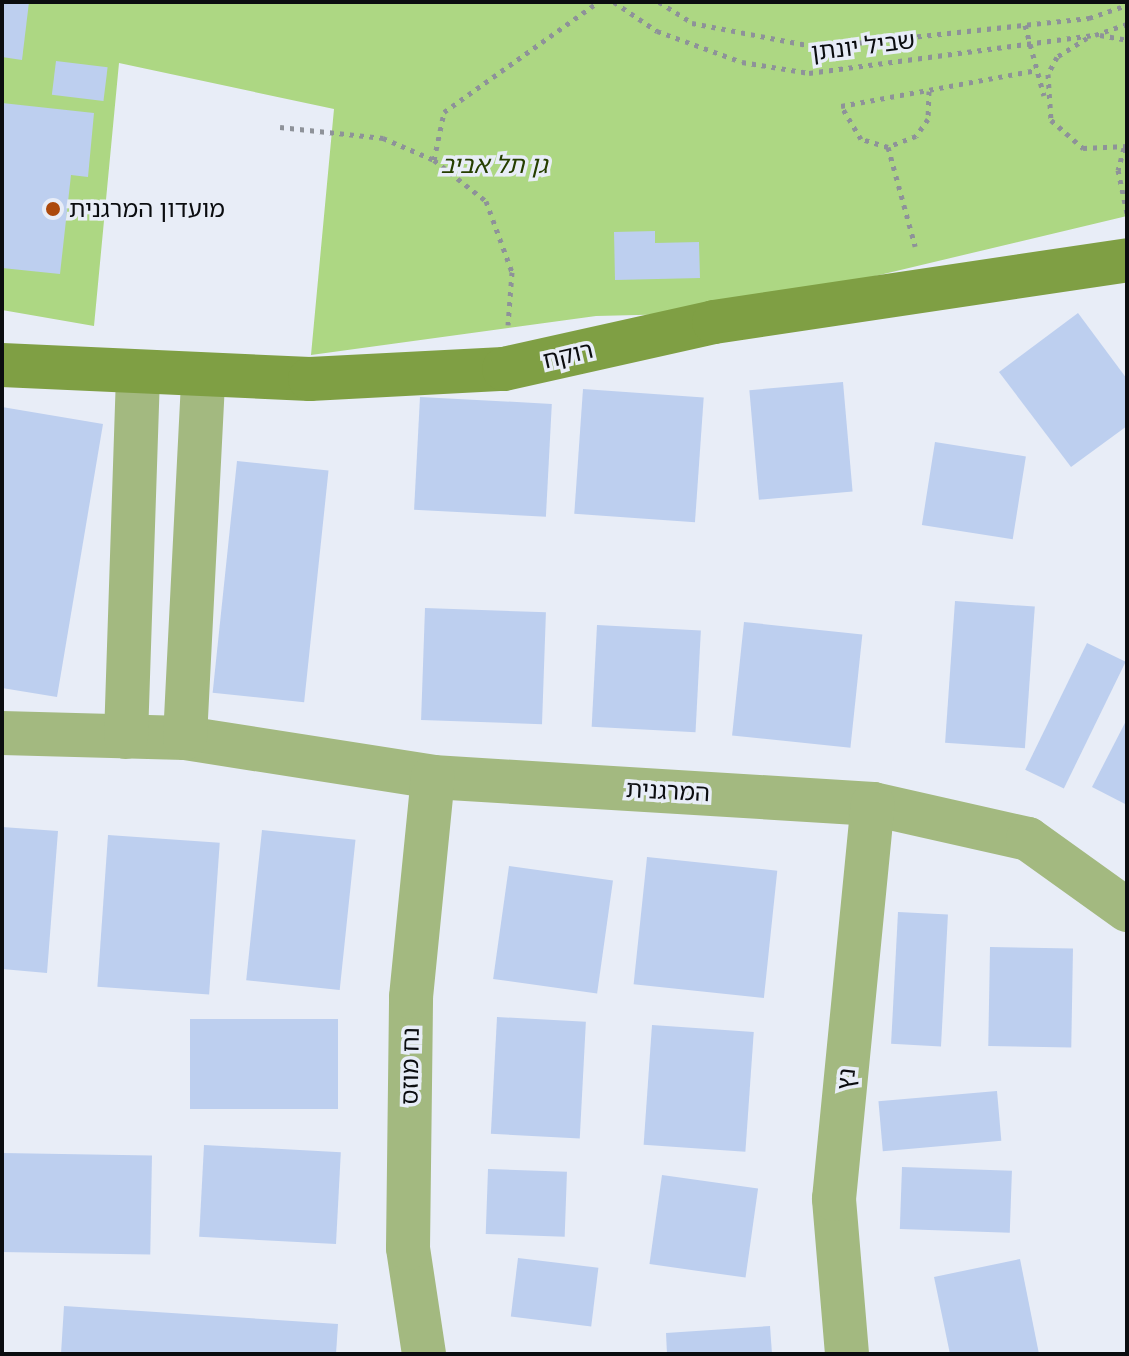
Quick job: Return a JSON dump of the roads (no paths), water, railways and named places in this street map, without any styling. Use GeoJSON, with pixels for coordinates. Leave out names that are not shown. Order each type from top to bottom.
{"type":"FeatureCollection","features":[{"type":"Feature","properties":{"kind":"street","name":"רוקח"},"geometry":{"type":"LineString","coordinates":[[2,365],[203,377],[310,379],[504,369],[714,322],[1127,260]]}},
{"type":"Feature","properties":{"kind":"street"},"geometry":{"type":"LineString","coordinates":[[126,737],[138,373]]}},
{"type":"Feature","properties":{"kind":"street"},"geometry":{"type":"LineString","coordinates":[[185,738],[203,377]]}},
{"type":"Feature","properties":{"kind":"street","name":"המרגנית"},"geometry":{"type":"LineString","coordinates":[[2,733],[185,738],[433,777],[873,804],[1028,839],[1127,910]]}},
{"type":"Feature","properties":{"kind":"street","name":"נח מוזס"},"geometry":{"type":"LineString","coordinates":[[424,1354],[408,1248],[411,997],[433,777]]}},
{"type":"Feature","properties":{"kind":"street","name":"נץ"},"geometry":{"type":"LineString","coordinates":[[847,1354],[834,1199],[873,804]]}},
{"type":"Feature","properties":{"kind":"place","name":"מועדון המרגנית"},"geometry":{"type":"Point","coordinates":[53,209]}},
{"type":"Feature","properties":{"kind":"park label","name":"גן תל אביב"},"geometry":{"type":"Point","coordinates":[494,165]}}]}
